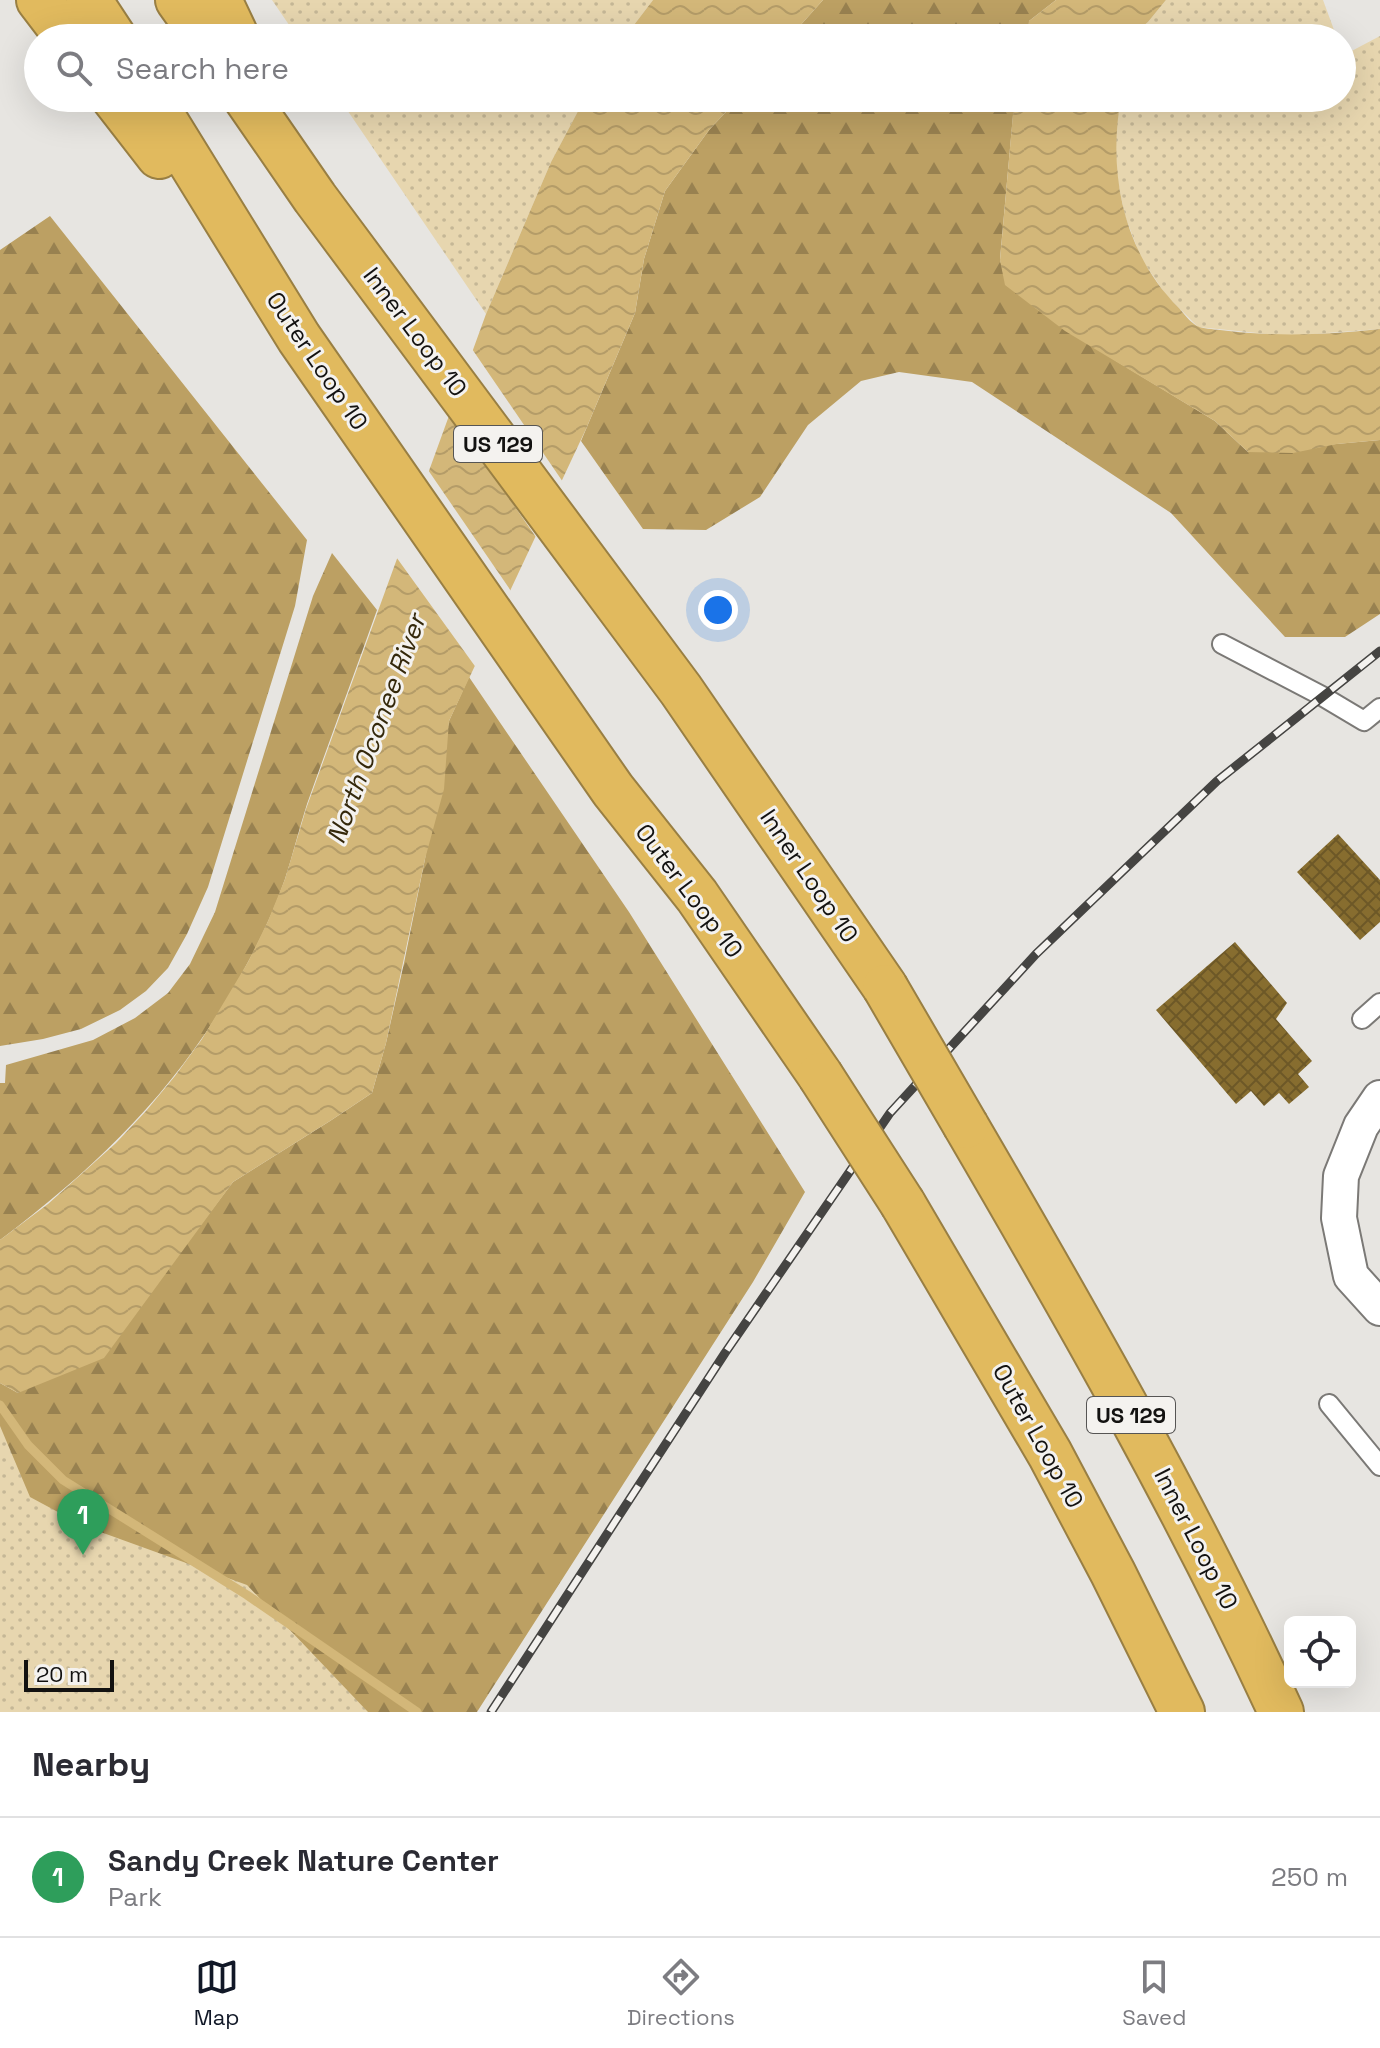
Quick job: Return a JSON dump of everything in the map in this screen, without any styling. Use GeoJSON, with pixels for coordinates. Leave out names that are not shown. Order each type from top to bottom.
{"type":"FeatureCollection","features":[{"type":"Feature","properties":{"kind":"highway"},"geometry":{"type":"LineString","coordinates":[[39,0],[57,24]]}},
{"type":"Feature","properties":{"kind":"highway"},"geometry":{"type":"LineString","coordinates":[[89,0],[105,24]]}},
{"type":"Feature","properties":{"kind":"highway"},"geometry":{"type":"LineString","coordinates":[[178,0],[195,24]]}},
{"type":"Feature","properties":{"kind":"highway"},"geometry":{"type":"LineString","coordinates":[[219,0],[230,24]]}},
{"type":"Feature","properties":{"kind":"highway"},"geometry":{"type":"LineString","coordinates":[[125,112],[299,338]]}},
{"type":"Feature","properties":{"kind":"highway","name":"Outer Loop 10"},"geometry":{"type":"LineString","coordinates":[[160,112],[299,338],[613,790],[697,896],[820,1075],[903,1204],[1050,1454],[1182,1712]]}},
{"type":"Feature","properties":{"kind":"highway","name":"Inner Loop 10"},"geometry":{"type":"LineString","coordinates":[[256,112],[315,198],[681,690],[885,987],[1059,1284],[1140,1430],[1281,1712]]}},
{"type":"Feature","properties":{"kind":"highway"},"geometry":{"type":"LineString","coordinates":[[273,112],[315,198]]}},
{"type":"Feature","properties":{"kind":"street"},"geometry":{"type":"LineString","coordinates":[[1380,1098],[1361,1126],[1341,1176],[1339,1218],[1351,1276],[1380,1308]]}},
{"type":"Feature","properties":{"kind":"lane"},"geometry":{"type":"LineString","coordinates":[[1222,644],[1364,721],[1380,708]]}},
{"type":"Feature","properties":{"kind":"lane"},"geometry":{"type":"LineString","coordinates":[[1362,1019],[1380,1003]]}},
{"type":"Feature","properties":{"kind":"lane"},"geometry":{"type":"LineString","coordinates":[[1329,1404],[1380,1466]]}},
{"type":"Feature","properties":{"kind":"green space"},"geometry":{"type":"Polygon","coordinates":[[[823,0],[1056,0],[1029,24],[802,24],[823,0]]]}},
{"type":"Feature","properties":{"kind":"green space"},"geometry":{"type":"Polygon","coordinates":[[[726,112],[1014,112],[1000,259],[1006,285],[1116,361],[1215,421],[1248,452],[1380,440],[1380,614],[1345,637],[1285,637],[1171,513],[972,382],[899,372],[861,381],[808,425],[760,497],[706,530],[643,529],[581,441],[635,313],[644,259],[665,191],[726,112]]]}},
{"type":"Feature","properties":{"kind":"green space"},"geometry":{"type":"Polygon","coordinates":[[[50,216],[307,540],[295,606],[208,887],[168,968],[146,991],[120,1010],[81,1029],[0,1046],[0,250],[50,216]]]}},
{"type":"Feature","properties":{"kind":"green space"},"geometry":{"type":"Polygon","coordinates":[[[332,553],[377,610],[307,804],[285,879],[263,932],[224,1005],[170,1081],[140,1116],[75,1180],[0,1240],[0,1083],[5,1083],[6,1065],[93,1040],[135,1018],[168,993],[190,964],[215,912],[313,596],[332,553]]]}},
{"type":"Feature","properties":{"kind":"green space"},"geometry":{"type":"Polygon","coordinates":[[[469,677],[629,912],[805,1192],[753,1282],[477,1712],[0,1712],[0,1383],[18,1393],[189,1240],[233,1182],[372,1093],[404,963],[449,721],[469,677]]]}},
{"type":"Feature","properties":{"kind":"shaded area"},"geometry":{"type":"Polygon","coordinates":[[[272,0],[653,0],[635,24],[288,24],[272,0]]]}},
{"type":"Feature","properties":{"kind":"shaded area"},"geometry":{"type":"Polygon","coordinates":[[[1166,0],[1323,0],[1332,24],[1146,24],[1166,0]]]}},
{"type":"Feature","properties":{"kind":"shaded area"},"geometry":{"type":"Polygon","coordinates":[[[1380,36],[1380,329],[1288,336],[1198,327],[1166,295],[1141,258],[1125,216],[1116,172],[1118,112],[1356,112],[1356,49],[1380,36]]]}},
{"type":"Feature","properties":{"kind":"shaded area"},"geometry":{"type":"Polygon","coordinates":[[[349,112],[578,112],[551,162],[486,314],[349,112]]]}},
{"type":"Feature","properties":{"kind":"shaded area"},"geometry":{"type":"Polygon","coordinates":[[[0,1426],[30,1497],[84,1526],[247,1585],[368,1712],[0,1712],[0,1426]]]}},
{"type":"Feature","properties":{"kind":"water"},"geometry":{"type":"Polygon","coordinates":[[[653,0],[823,0],[802,24],[635,24],[653,0]]]}},
{"type":"Feature","properties":{"kind":"water"},"geometry":{"type":"Polygon","coordinates":[[[1056,0],[1166,0],[1146,24],[1029,24],[1056,0]]]}},
{"type":"Feature","properties":{"kind":"water","name":"North Oconee River"},"geometry":{"type":"Polygon","coordinates":[[[578,112],[726,112],[665,191],[644,259],[635,313],[586,429],[449,721],[444,789],[372,1093],[233,1182],[104,1358],[18,1393],[0,1383],[0,1240],[48,1204],[116,1143],[146,1111],[202,1039],[248,962],[285,879],[306,809],[486,314],[551,162],[578,112]]]}},
{"type":"Feature","properties":{"kind":"water"},"geometry":{"type":"Polygon","coordinates":[[[1119,112],[1116,155],[1119,183],[1133,238],[1160,287],[1197,326],[1280,334],[1380,329],[1380,440],[1293,453],[1248,452],[1215,421],[1065,331],[1005,285],[1000,260],[1013,114],[1119,112]]]}},
{"type":"Feature","properties":{"kind":"pier"},"geometry":{"type":"Polygon","coordinates":[[[470,346],[565,485],[538,540],[447,409],[470,346]]]}},
{"type":"Feature","properties":{"kind":"pier"},"geometry":{"type":"Polygon","coordinates":[[[426,467],[513,594],[477,669],[394,554],[426,467]]]}},
{"type":"Feature","properties":{"kind":"building"},"geometry":{"type":"Polygon","coordinates":[[[1338,834],[1380,880],[1380,922],[1360,940],[1297,872],[1338,834]]]}},
{"type":"Feature","properties":{"kind":"building"},"geometry":{"type":"Polygon","coordinates":[[[1235,942],[1287,1003],[1276,1019],[1312,1061],[1298,1074],[1309,1087],[1289,1104],[1279,1093],[1264,1106],[1251,1091],[1236,1104],[1156,1010],[1235,942]]]}},
{"type":"Feature","properties":{"kind":"waterway"},"geometry":{"type":"LineString","coordinates":[[0,1405],[28,1445],[63,1480],[247,1595],[417,1712]]}},
{"type":"Feature","properties":{"kind":"railway"},"geometry":{"type":"LineString","coordinates":[[491,1712],[725,1353],[890,1113],[1036,954],[1217,781],[1380,651]]}},
{"type":"Feature","properties":{"kind":"place","name":"Sandy Creek Nature Center"},"geometry":{"type":"Point","coordinates":[83,1555]}}]}
